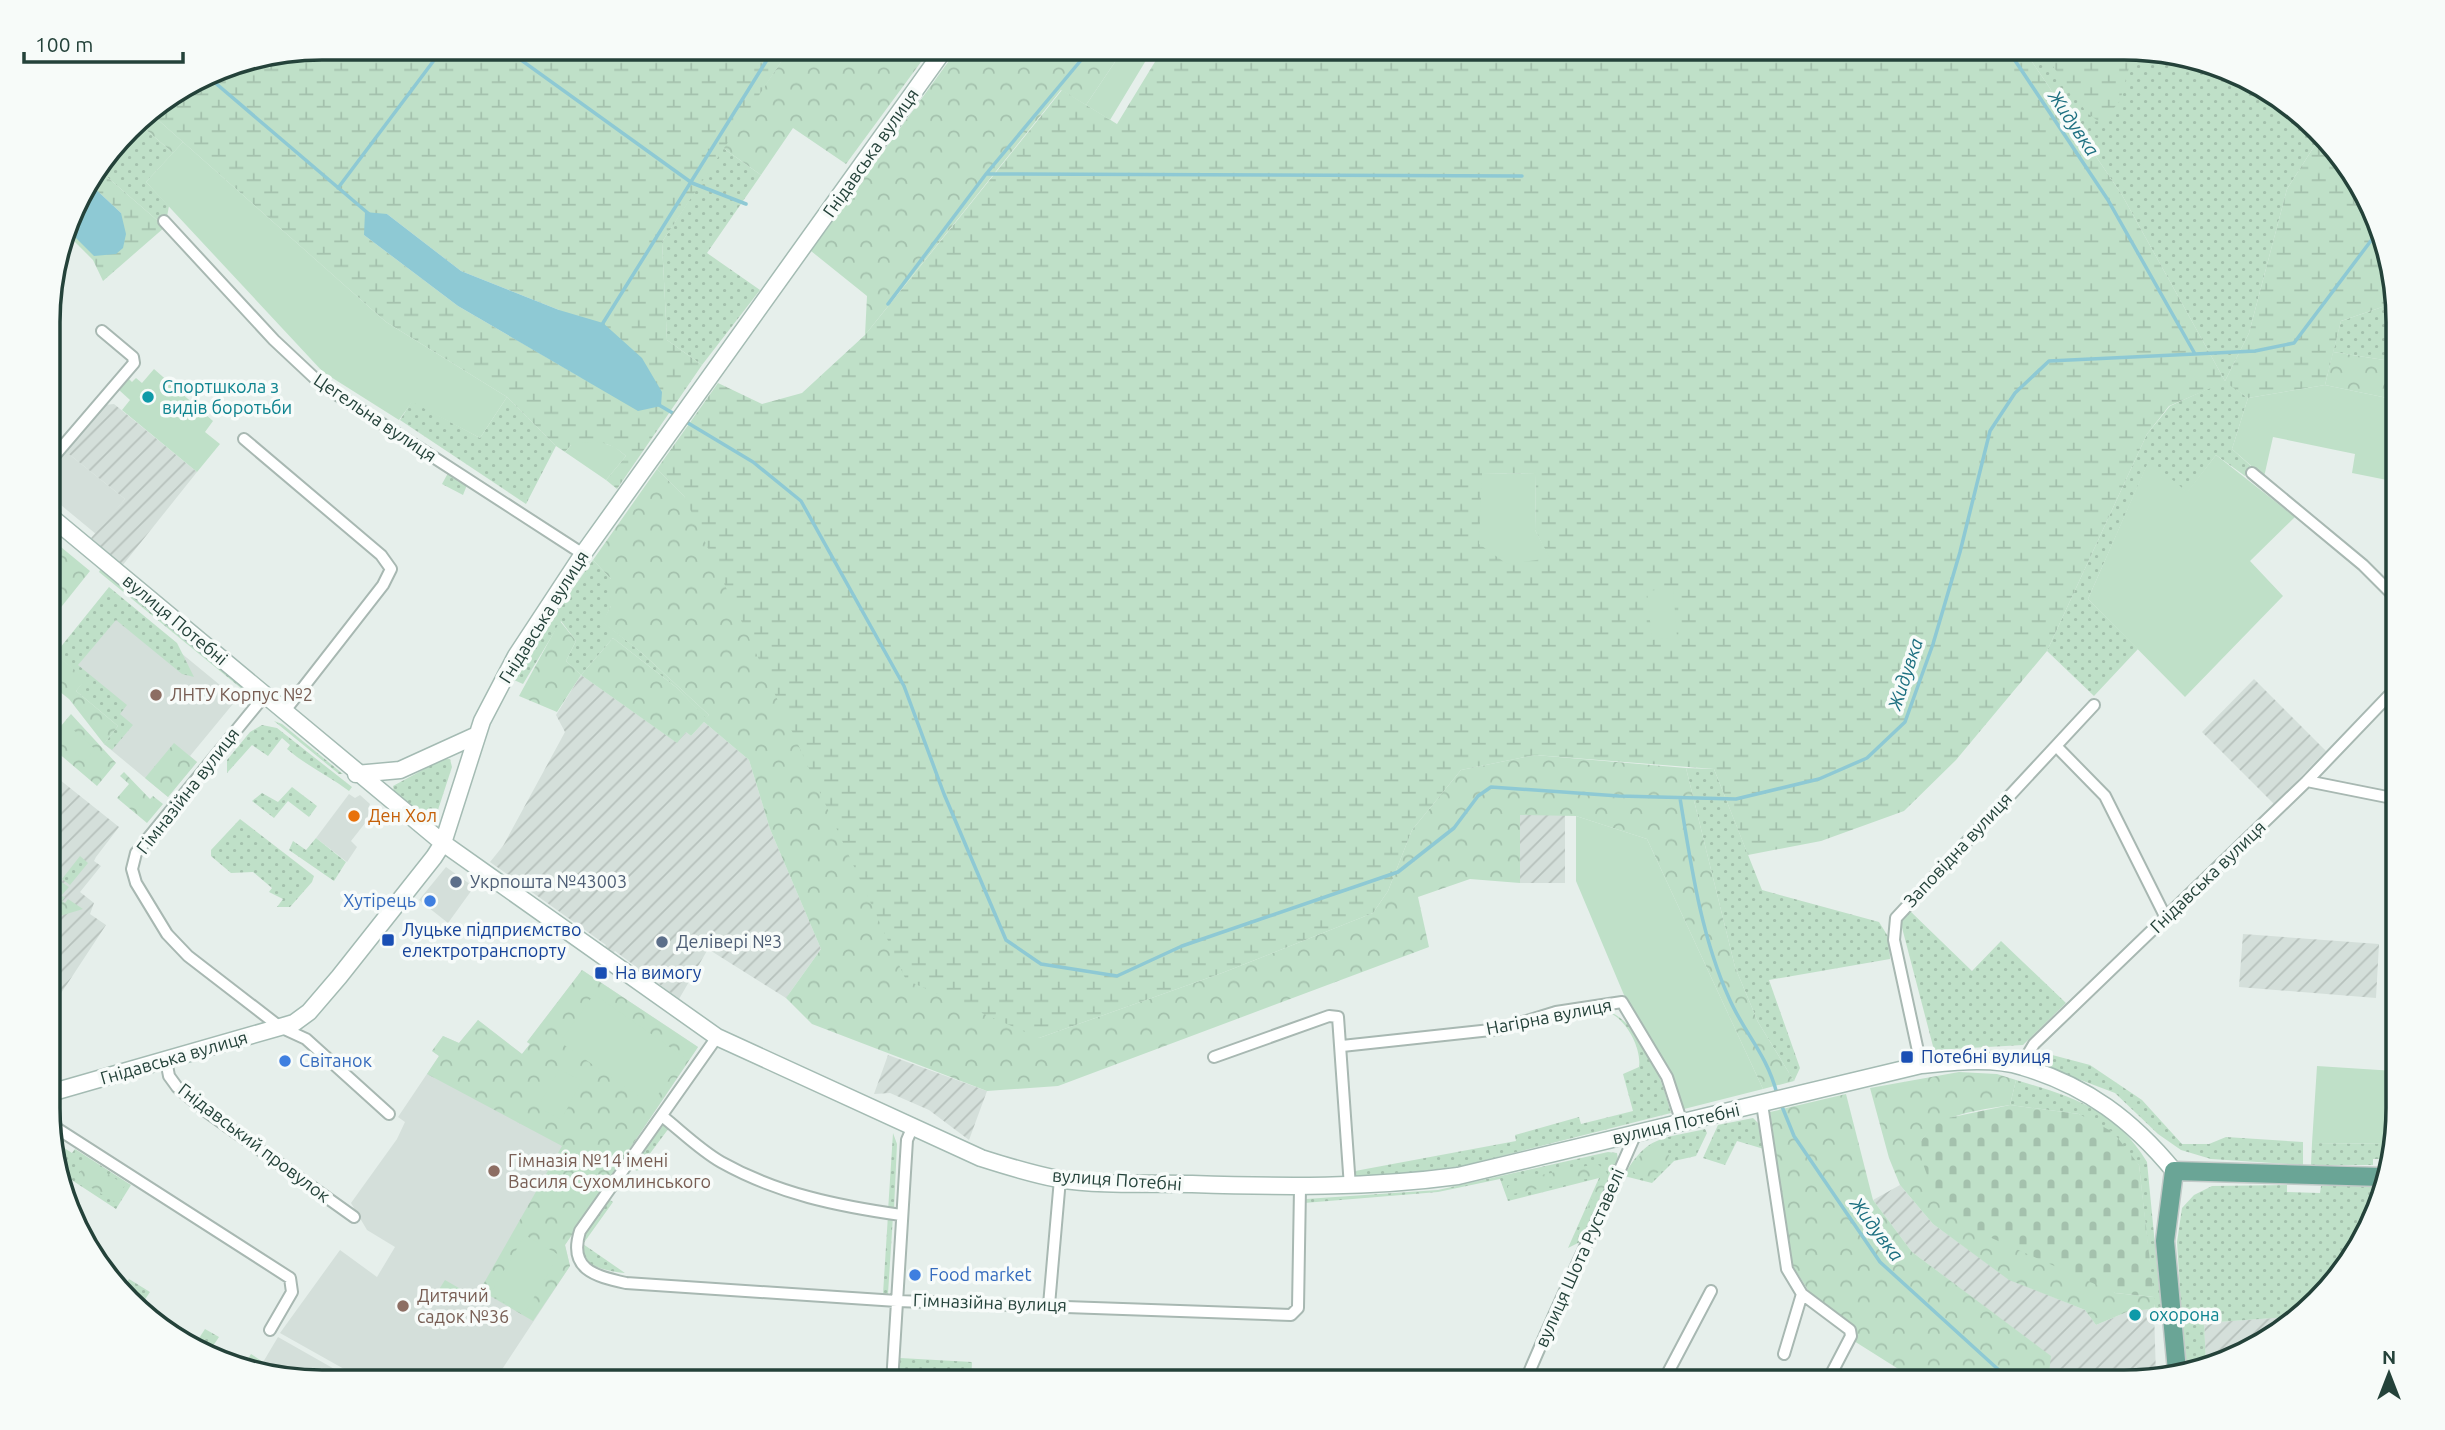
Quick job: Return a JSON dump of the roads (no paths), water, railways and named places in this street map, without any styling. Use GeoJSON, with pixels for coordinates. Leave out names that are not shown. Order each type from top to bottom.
{"type":"FeatureCollection","features":[{"type":"Feature","properties":{"kind":"main road"},"geometry":{"type":"LineString","coordinates":[[2176,1365],[2165,1241],[2174,1171],[2377,1177]]}},
{"type":"Feature","properties":{"kind":"street","name":"Гнідавська вулиця"},"geometry":{"type":"LineString","coordinates":[[60,1090],[280,1027],[302,1019],[309,1012],[443,843],[477,735],[516,656],[583,554],[937,60]]}},
{"type":"Feature","properties":{"kind":"street","name":"Цегельна вулиця"},"geometry":{"type":"LineString","coordinates":[[164,221],[274,340],[321,385],[583,554]]}},
{"type":"Feature","properties":{"kind":"street"},"geometry":{"type":"LineString","coordinates":[[60,449],[134,363],[133,357],[102,331]]}},
{"type":"Feature","properties":{"kind":"street"},"geometry":{"type":"LineString","coordinates":[[244,439],[381,555],[391,569],[383,585],[284,712]]}},
{"type":"Feature","properties":{"kind":"street"},"geometry":{"type":"LineString","coordinates":[[2252,473],[2363,565],[2386,588]]}},
{"type":"Feature","properties":{"kind":"street","name":"вулиця Потебні"},"geometry":{"type":"LineString","coordinates":[[60,524],[356,774],[443,843],[717,1037],[981,1158],[1060,1179],[1300,1188],[1350,1187],[1458,1176],[1921,1065],[1959,1062],[2021,1066],[2088,1094],[2131,1123],[2174,1171]]}},
{"type":"Feature","properties":{"kind":"street","name":"Гімназійна вулиця"},"geometry":{"type":"LineString","coordinates":[[265,695],[136,853],[132,869],[149,908],[188,957],[280,1027],[306,1039],[389,1114]]}},
{"type":"Feature","properties":{"kind":"street","name":"Гнідавська вулиця"},"geometry":{"type":"LineString","coordinates":[[2021,1066],[2034,1044],[2307,781],[2386,698]]}},
{"type":"Feature","properties":{"kind":"street","name":"Заповідна вулиця"},"geometry":{"type":"LineString","coordinates":[[1921,1065],[1894,940],[1896,918],[2094,705]]}},
{"type":"Feature","properties":{"kind":"street"},"geometry":{"type":"LineString","coordinates":[[356,774],[400,770],[477,735]]}},
{"type":"Feature","properties":{"kind":"street"},"geometry":{"type":"LineString","coordinates":[[2057,747],[2105,796],[2166,918]]}},
{"type":"Feature","properties":{"kind":"street"},"geometry":{"type":"LineString","coordinates":[[2307,781],[2386,797]]}},
{"type":"Feature","properties":{"kind":"street","name":"Нагірна вулиця"},"geometry":{"type":"LineString","coordinates":[[1342,1046],[1500,1029],[1556,1012],[1622,1002],[1667,1077],[1682,1123]]}},
{"type":"Feature","properties":{"kind":"street"},"geometry":{"type":"LineString","coordinates":[[1214,1057],[1333,1015],[1340,1020],[1350,1187]]}},
{"type":"Feature","properties":{"kind":"street"},"geometry":{"type":"LineString","coordinates":[[717,1037],[662,1116],[719,1161],[768,1186],[814,1200],[901,1214]]}},
{"type":"Feature","properties":{"kind":"street","name":"Гнідавський провулок"},"geometry":{"type":"LineString","coordinates":[[166,1060],[169,1076],[177,1087],[197,1104],[354,1217]]}},
{"type":"Feature","properties":{"kind":"street"},"geometry":{"type":"LineString","coordinates":[[1766,1103],[1787,1269],[1802,1294],[1850,1330],[1851,1336],[1833,1370]]}},
{"type":"Feature","properties":{"kind":"street","name":"Гімназійна вулиця"},"geometry":{"type":"LineString","coordinates":[[662,1116],[580,1231],[575,1248],[578,1259],[586,1269],[603,1278],[626,1283],[897,1301],[1291,1315],[1298,1308],[1300,1188]]}},
{"type":"Feature","properties":{"kind":"street"},"geometry":{"type":"LineString","coordinates":[[893,1370],[907,1140],[913,1126]]}},
{"type":"Feature","properties":{"kind":"street"},"geometry":{"type":"LineString","coordinates":[[61,1131],[290,1278],[292,1292],[270,1330]]}},
{"type":"Feature","properties":{"kind":"street","name":"вулиця Шота Руставелі"},"geometry":{"type":"LineString","coordinates":[[1530,1370],[1575,1264],[1604,1208],[1636,1133]]}},
{"type":"Feature","properties":{"kind":"street"},"geometry":{"type":"LineString","coordinates":[[1049,1305],[1060,1179]]}},
{"type":"Feature","properties":{"kind":"street"},"geometry":{"type":"LineString","coordinates":[[1669,1370],[1711,1291]]}},
{"type":"Feature","properties":{"kind":"street"},"geometry":{"type":"LineString","coordinates":[[1784,1354],[1802,1294]]}},
{"type":"Feature","properties":{"kind":"water"},"geometry":{"type":"Polygon","coordinates":[[[96,189],[121,213],[126,234],[123,248],[116,254],[94,256],[74,236],[96,189]]]}},
{"type":"Feature","properties":{"kind":"water"},"geometry":{"type":"Polygon","coordinates":[[[365,212],[387,214],[461,271],[559,310],[603,323],[642,358],[662,392],[661,406],[638,411],[458,306],[364,235],[365,212]]]}},
{"type":"Feature","properties":{"kind":"waterway"},"geometry":{"type":"LineString","coordinates":[[338,188],[434,60]]}},
{"type":"Feature","properties":{"kind":"waterway"},"geometry":{"type":"LineString","coordinates":[[521,60],[692,183],[746,204]]}},
{"type":"Feature","properties":{"kind":"waterway"},"geometry":{"type":"LineString","coordinates":[[603,323],[767,60]]}},
{"type":"Feature","properties":{"kind":"waterway"},"geometry":{"type":"LineString","coordinates":[[888,304],[986,174],[1081,60]]}},
{"type":"Feature","properties":{"kind":"waterway"},"geometry":{"type":"LineString","coordinates":[[683,420],[753,462],[801,501],[904,686],[944,794],[1006,940],[1041,964],[1117,976],[1182,946],[1398,872],[1454,828],[1478,796],[1491,787],[1619,796],[1736,799],[1819,779],[1867,758],[1905,722],[1933,644],[1960,552],[1990,431],[2015,393],[2049,361],[2195,354],[2108,200],[2015,60]]}},
{"type":"Feature","properties":{"kind":"waterway"},"geometry":{"type":"LineString","coordinates":[[215,82],[369,214]]}},
{"type":"Feature","properties":{"kind":"waterway"},"geometry":{"type":"LineString","coordinates":[[986,174],[1522,176]]}},
{"type":"Feature","properties":{"kind":"waterway"},"geometry":{"type":"LineString","coordinates":[[2195,354],[2255,351],[2294,343],[2372,239]]}},
{"type":"Feature","properties":{"kind":"waterway"},"geometry":{"type":"LineString","coordinates":[[659,405],[676,415]]}},
{"type":"Feature","properties":{"kind":"waterway","name":"Жидувка"},"geometry":{"type":"LineString","coordinates":[[1680,798],[1698,900],[1711,950],[1729,998],[1761,1055],[1777,1094]]}},
{"type":"Feature","properties":{"kind":"waterway","name":"Жидувка"},"geometry":{"type":"LineString","coordinates":[[1781,1104],[1794,1136],[1880,1262],[1999,1370]]}},
{"type":"Feature","properties":{"kind":"place","name":"Спортшкола з видів боротьби"},"geometry":{"type":"Point","coordinates":[148,397]}},
{"type":"Feature","properties":{"kind":"place","name":"ЛНТУ Корпус №2"},"geometry":{"type":"Point","coordinates":[156,695]}},
{"type":"Feature","properties":{"kind":"place","name":"Ден Хол"},"geometry":{"type":"Point","coordinates":[354,816]}},
{"type":"Feature","properties":{"kind":"place","name":"Укрпошта №43003"},"geometry":{"type":"Point","coordinates":[456,882]}},
{"type":"Feature","properties":{"kind":"place","name":"Хутірець"},"geometry":{"type":"Point","coordinates":[430,901]}},
{"type":"Feature","properties":{"kind":"place","name":"Луцьке підприємство електротранспорту"},"geometry":{"type":"Point","coordinates":[388,940]}},
{"type":"Feature","properties":{"kind":"place","name":"Делівері №3"},"geometry":{"type":"Point","coordinates":[662,942]}},
{"type":"Feature","properties":{"kind":"place","name":"На вимогу"},"geometry":{"type":"Point","coordinates":[601,973]}},
{"type":"Feature","properties":{"kind":"place","name":"Потебні вулиця"},"geometry":{"type":"Point","coordinates":[1907,1057]}},
{"type":"Feature","properties":{"kind":"place","name":"Світанок"},"geometry":{"type":"Point","coordinates":[285,1061]}},
{"type":"Feature","properties":{"kind":"place","name":"Гімназія №14 імені Василя Сухомлинського"},"geometry":{"type":"Point","coordinates":[494,1171]}},
{"type":"Feature","properties":{"kind":"place","name":"Food market"},"geometry":{"type":"Point","coordinates":[915,1275]}},
{"type":"Feature","properties":{"kind":"place","name":"Дитячий садок №36"},"geometry":{"type":"Point","coordinates":[403,1306]}},
{"type":"Feature","properties":{"kind":"place","name":"охорона"},"geometry":{"type":"Point","coordinates":[2135,1315]}}]}
